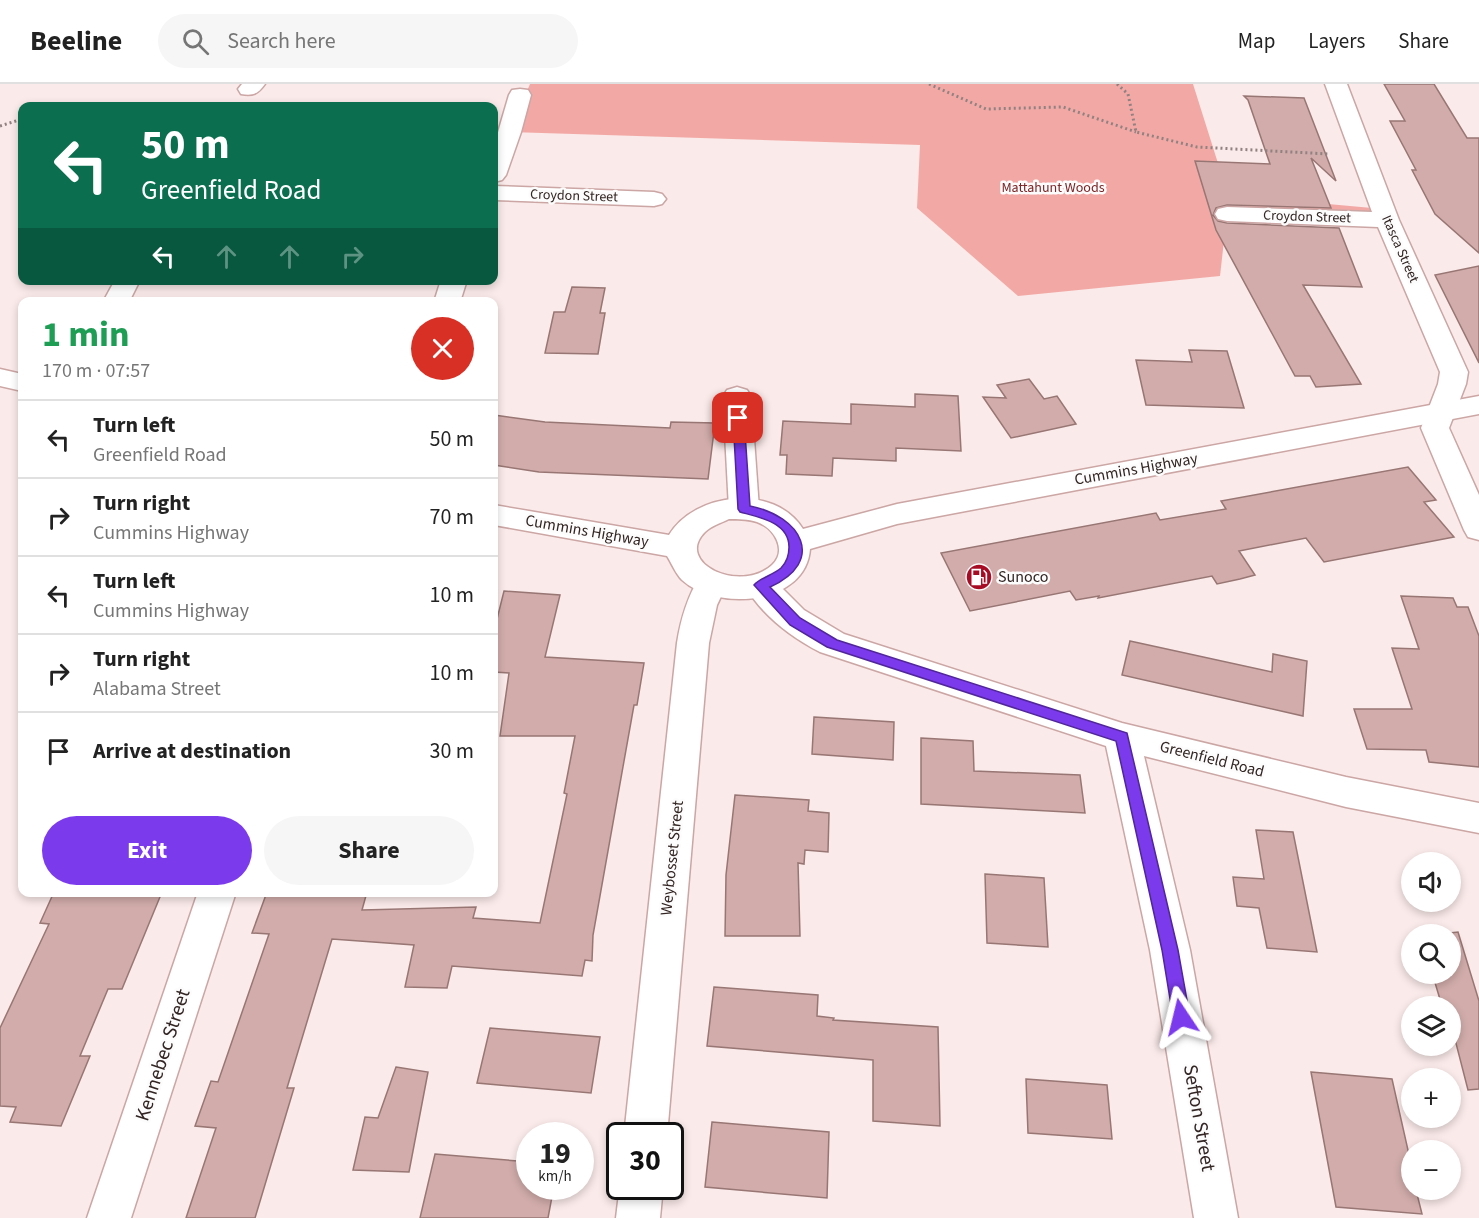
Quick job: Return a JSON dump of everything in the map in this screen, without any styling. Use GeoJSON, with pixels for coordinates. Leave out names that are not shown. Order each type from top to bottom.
{"type":"FeatureCollection","features":[{"type":"Feature","properties":{"kind":"street","name":"Itasca Street"},"geometry":{"type":"LineString","coordinates":[[1336,84],[1387,220],[1454,372],[1435,428],[1479,530]]}},
{"type":"Feature","properties":{"kind":"street"},"geometry":{"type":"LineString","coordinates":[[498,164],[520,95]]}},
{"type":"Feature","properties":{"kind":"street","name":"Croydon Street"},"geometry":{"type":"LineString","coordinates":[[498,193],[654,199]]}},
{"type":"Feature","properties":{"kind":"street","name":"Croydon Street"},"geometry":{"type":"LineString","coordinates":[[1227,214],[1387,220]]}},
{"type":"Feature","properties":{"kind":"street"},"geometry":{"type":"LineString","coordinates":[[0,376],[18,382]]}},
{"type":"Feature","properties":{"kind":"street"},"geometry":{"type":"LineString","coordinates":[[737,396],[744,509]]}},
{"type":"Feature","properties":{"kind":"street","name":"Cummins Highway"},"geometry":{"type":"LineString","coordinates":[[795,542],[897,514],[1479,405]]}},
{"type":"Feature","properties":{"kind":"street"},"geometry":{"type":"LineString","coordinates":[[725,509],[762,512],[778,519],[789,530],[795,542],[795,555],[789,568],[777,578],[761,585],[742,589],[711,584],[691,573],[683,560],[680,548],[684,534],[694,523],[708,514],[725,509]]}},
{"type":"Feature","properties":{"kind":"street","name":"Cummins Highway"},"geometry":{"type":"LineString","coordinates":[[498,516],[680,548]]}},
{"type":"Feature","properties":{"kind":"street","name":"Weybosset Street"},"geometry":{"type":"LineString","coordinates":[[646,1122],[693,643],[696,622],[711,584]]}},
{"type":"Feature","properties":{"kind":"street","name":"Greenfield Road"},"geometry":{"type":"LineString","coordinates":[[761,585],[795,622],[832,643],[1122,737],[1346,792],[1479,818]]}},
{"type":"Feature","properties":{"kind":"street","name":"Sefton Street"},"geometry":{"type":"LineString","coordinates":[[1122,737],[1170,950],[1216,1218]]}},
{"type":"Feature","properties":{"kind":"street","name":"Kennebec Street"},"geometry":{"type":"LineString","coordinates":[[109,1218],[215,897]]}},
{"type":"Feature","properties":{"kind":"street"},"geometry":{"type":"LineString","coordinates":[[638,1218],[640,1200]]}},
{"type":"Feature","properties":{"kind":"path"},"geometry":{"type":"LineString","coordinates":[[929,84],[986,109],[1063,107],[1137,132],[1197,147],[1363,155]]}},
{"type":"Feature","properties":{"kind":"path"},"geometry":{"type":"LineString","coordinates":[[1118,84],[1128,94],[1137,132]]}},
{"type":"Feature","properties":{"kind":"path"},"geometry":{"type":"LineString","coordinates":[[0,126],[18,121]]}},
{"type":"Feature","properties":{"kind":"green space","name":"Mattahunt Woods"},"geometry":{"type":"Polygon","coordinates":[[[530,84],[1193,84],[1228,195],[1383,209],[1387,220],[1227,214],[1220,276],[1018,296],[917,208],[920,145],[510,132],[530,84]]]}},
{"type":"Feature","properties":{"kind":"building"},"geometry":{"type":"Polygon","coordinates":[[[1384,84],[1434,84],[1467,138],[1479,138],[1479,253],[1435,214],[1412,170],[1416,170],[1390,121],[1405,121],[1384,84]]]}},
{"type":"Feature","properties":{"kind":"building"},"geometry":{"type":"Polygon","coordinates":[[[1244,96],[1304,98],[1336,181],[1311,158],[1331,208],[1227,205],[1216,208],[1213,215],[1218,221],[1227,223],[1339,228],[1362,287],[1303,285],[1361,384],[1316,387],[1310,376],[1295,376],[1216,230],[1195,161],[1270,164],[1248,100],[1244,96]]]}},
{"type":"Feature","properties":{"kind":"building"},"geometry":{"type":"Polygon","coordinates":[[[1479,266],[1479,363],[1435,275],[1479,266]]]}},
{"type":"Feature","properties":{"kind":"building"},"geometry":{"type":"Polygon","coordinates":[[[572,287],[605,288],[600,313],[605,313],[598,354],[545,353],[554,312],[565,312],[572,287]]]}},
{"type":"Feature","properties":{"kind":"building"},"geometry":{"type":"Polygon","coordinates":[[[1189,350],[1227,351],[1244,408],[1146,405],[1136,360],[1192,362],[1189,350]]]}},
{"type":"Feature","properties":{"kind":"building"},"geometry":{"type":"Polygon","coordinates":[[[1029,379],[1044,399],[1057,396],[1076,424],[1011,438],[983,397],[1006,398],[997,385],[1029,379]]]}},
{"type":"Feature","properties":{"kind":"building"},"geometry":{"type":"Polygon","coordinates":[[[915,394],[958,396],[961,451],[896,448],[896,461],[833,458],[832,476],[786,474],[787,455],[780,455],[783,421],[851,424],[851,404],[915,407],[915,394]]]}},
{"type":"Feature","properties":{"kind":"building"},"geometry":{"type":"Polygon","coordinates":[[[498,416],[545,422],[670,428],[671,422],[715,423],[708,479],[539,472],[498,466],[498,416]]]}},
{"type":"Feature","properties":{"kind":"building"},"geometry":{"type":"Polygon","coordinates":[[[1408,467],[1436,500],[1424,502],[1454,537],[1324,562],[1306,538],[1239,551],[1255,575],[1217,584],[1212,576],[1098,598],[1099,596],[1076,600],[1070,591],[970,611],[941,553],[1156,513],[1160,520],[1226,509],[1221,501],[1408,467]]]}},
{"type":"Feature","properties":{"kind":"building"},"geometry":{"type":"Polygon","coordinates":[[[504,591],[560,595],[545,657],[644,663],[637,705],[634,705],[593,935],[592,961],[585,960],[582,976],[452,966],[447,988],[405,987],[414,945],[332,939],[287,1088],[294,1088],[255,1218],[186,1218],[216,1128],[195,1126],[211,1081],[218,1082],[269,934],[252,933],[265,897],[366,897],[362,910],[476,907],[473,918],[540,923],[567,794],[564,793],[575,736],[500,736],[509,673],[498,672],[498,615],[504,591]]]}},
{"type":"Feature","properties":{"kind":"building"},"geometry":{"type":"Polygon","coordinates":[[[1401,596],[1453,598],[1457,607],[1468,607],[1479,636],[1479,767],[1429,762],[1426,750],[1367,749],[1354,709],[1412,709],[1392,648],[1419,649],[1401,596]]]}},
{"type":"Feature","properties":{"kind":"building"},"geometry":{"type":"Polygon","coordinates":[[[1130,641],[1272,672],[1273,654],[1307,661],[1303,716],[1122,675],[1130,641]]]}},
{"type":"Feature","properties":{"kind":"building"},"geometry":{"type":"Polygon","coordinates":[[[814,717],[894,722],[893,760],[812,754],[814,717]]]}},
{"type":"Feature","properties":{"kind":"building"},"geometry":{"type":"Polygon","coordinates":[[[921,738],[973,741],[974,771],[1080,775],[1085,813],[921,804],[921,738]]]}},
{"type":"Feature","properties":{"kind":"building"},"geometry":{"type":"Polygon","coordinates":[[[735,795],[809,800],[808,811],[829,813],[828,852],[805,850],[804,864],[798,863],[800,936],[725,936],[726,875],[735,795]]]}},
{"type":"Feature","properties":{"kind":"building"},"geometry":{"type":"Polygon","coordinates":[[[1256,830],[1293,832],[1317,952],[1267,948],[1259,908],[1237,906],[1233,877],[1264,879],[1256,830]]]}},
{"type":"Feature","properties":{"kind":"building"},"geometry":{"type":"Polygon","coordinates":[[[985,874],[1044,878],[1048,947],[987,943],[985,874]]]}},
{"type":"Feature","properties":{"kind":"building"},"geometry":{"type":"Polygon","coordinates":[[[52,897],[160,897],[122,989],[108,989],[80,1056],[90,1056],[61,1126],[10,1122],[16,1107],[0,1106],[0,1028],[49,924],[40,923],[52,897]]]}},
{"type":"Feature","properties":{"kind":"building"},"geometry":{"type":"Polygon","coordinates":[[[1461,942],[1479,1001],[1479,1089],[1468,1090],[1459,1056],[1461,996],[1439,996],[1435,984],[1461,984],[1461,942]]]}},
{"type":"Feature","properties":{"kind":"building"},"geometry":{"type":"Polygon","coordinates":[[[714,987],[818,995],[817,1016],[834,1018],[833,1020],[938,1027],[940,1126],[873,1121],[873,1060],[707,1046],[714,987]]]}},
{"type":"Feature","properties":{"kind":"building"},"geometry":{"type":"Polygon","coordinates":[[[490,1028],[600,1037],[591,1093],[477,1083],[490,1028]]]}},
{"type":"Feature","properties":{"kind":"building"},"geometry":{"type":"Polygon","coordinates":[[[396,1067],[428,1072],[409,1172],[353,1170],[365,1117],[378,1118],[396,1067]]]}},
{"type":"Feature","properties":{"kind":"building"},"geometry":{"type":"Polygon","coordinates":[[[1311,1072],[1392,1079],[1401,1128],[1403,1128],[1406,1140],[1401,1140],[1401,1200],[1418,1200],[1422,1214],[1336,1207],[1311,1072]]]}},
{"type":"Feature","properties":{"kind":"building"},"geometry":{"type":"Polygon","coordinates":[[[1026,1079],[1107,1085],[1112,1139],[1028,1133],[1026,1079]]]}},
{"type":"Feature","properties":{"kind":"building"},"geometry":{"type":"Polygon","coordinates":[[[712,1122],[829,1132],[827,1198],[705,1187],[712,1122]]]}},
{"type":"Feature","properties":{"kind":"building"},"geometry":{"type":"Polygon","coordinates":[[[435,1154],[516,1161],[516,1200],[551,1200],[548,1218],[420,1218],[435,1154]]]}},
{"type":"Feature","properties":{"kind":"place","name":"Sunoco"},"geometry":{"type":"Point","coordinates":[979,577]}},
{"type":"Feature","properties":{"kind":"route"},"geometry":{"type":"LineString","coordinates":[[738,418],[744,509],[762,512],[778,519],[789,530],[795,542],[795,555],[789,568],[777,578],[761,585],[775,603],[795,622],[832,643],[1122,737],[1170,950],[1181,1017]]}}]}
